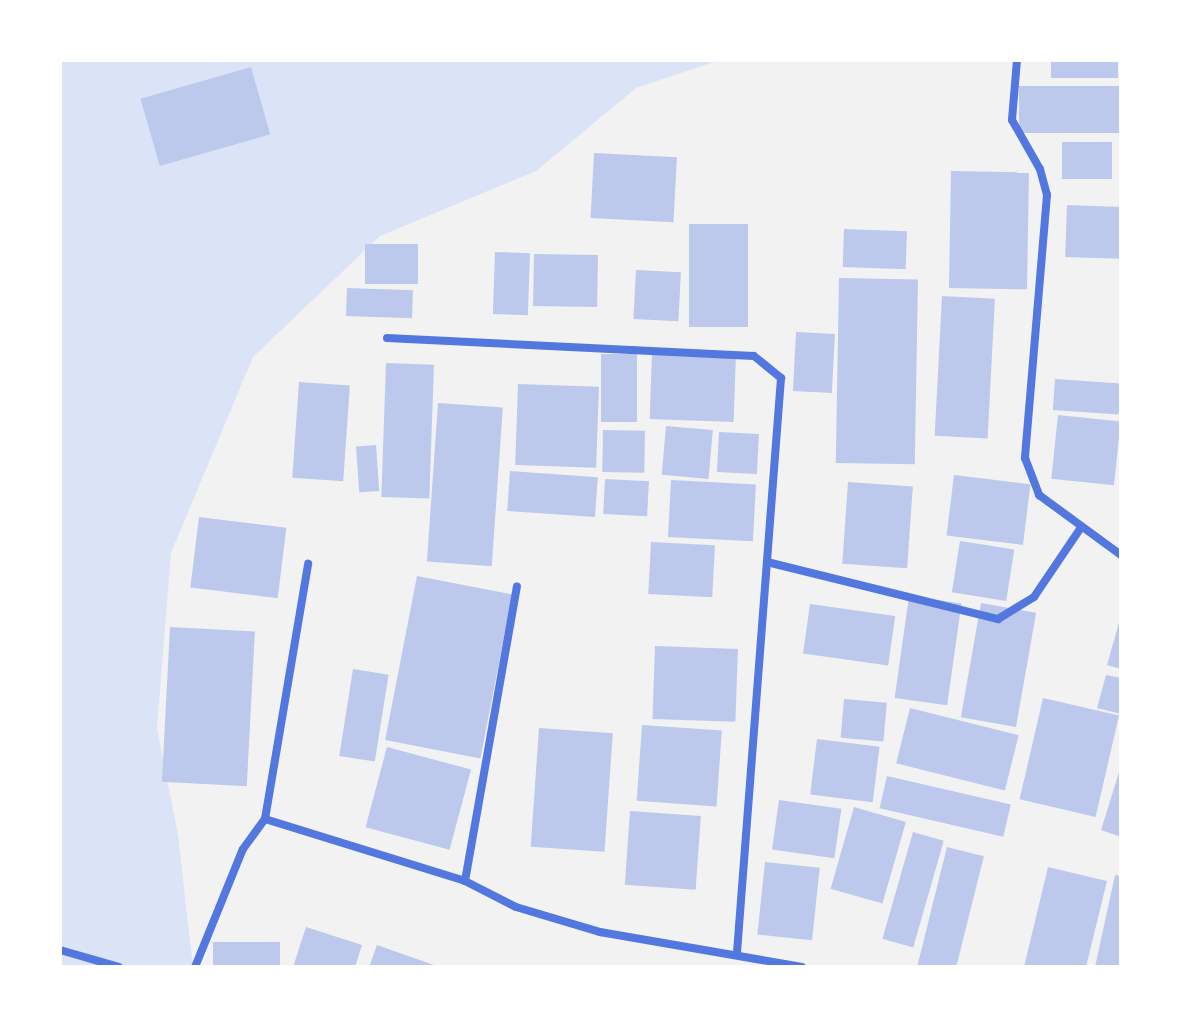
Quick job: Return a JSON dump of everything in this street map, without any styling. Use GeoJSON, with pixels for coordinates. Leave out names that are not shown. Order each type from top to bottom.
{"type":"FeatureCollection","features":[{"type":"Feature","properties":{"kind":"street"},"geometry":{"type":"LineString","coordinates":[[1017,60],[1012,120],[1040,169],[1047,195],[1025,458],[1039,495],[1080,529],[1121,555]]}},
{"type":"Feature","properties":{"kind":"street"},"geometry":{"type":"LineString","coordinates":[[387,338],[754,356],[781,378],[737,953]]}},
{"type":"Feature","properties":{"kind":"street"},"geometry":{"type":"LineString","coordinates":[[767,562],[998,619],[1034,597],[1080,529]]}},
{"type":"Feature","properties":{"kind":"street"},"geometry":{"type":"LineString","coordinates":[[195,967],[243,849],[265,819],[308,564]]}},
{"type":"Feature","properties":{"kind":"street"},"geometry":{"type":"LineString","coordinates":[[465,881],[517,587]]}},
{"type":"Feature","properties":{"kind":"street"},"geometry":{"type":"LineString","coordinates":[[265,819],[465,881],[516,907],[600,932],[737,953],[802,967]]}},
{"type":"Feature","properties":{"kind":"street"},"geometry":{"type":"LineString","coordinates":[[60,950],[119,967]]}},
{"type":"Feature","properties":{"kind":"shaded area"},"geometry":{"type":"Polygon","coordinates":[[[60,60],[720,60],[636,88],[536,171],[380,236],[253,357],[171,553],[157,728],[178,835],[193,967],[60,967],[60,60]]]}},
{"type":"Feature","properties":{"kind":"building"},"geometry":{"type":"Polygon","coordinates":[[[1051,60],[1118,60],[1118,78],[1051,78],[1051,60]]]}},
{"type":"Feature","properties":{"kind":"building"},"geometry":{"type":"Polygon","coordinates":[[[251,67],[270,134],[160,166],[140,99],[251,67]]]}},
{"type":"Feature","properties":{"kind":"building"},"geometry":{"type":"Polygon","coordinates":[[[1019,86],[1121,86],[1121,133],[1019,133],[1019,86]]]}},
{"type":"Feature","properties":{"kind":"building"},"geometry":{"type":"Polygon","coordinates":[[[1062,142],[1112,142],[1112,179],[1062,179],[1062,142]]]}},
{"type":"Feature","properties":{"kind":"building"},"geometry":{"type":"Polygon","coordinates":[[[594,153],[677,157],[673,222],[591,218],[594,153]]]}},
{"type":"Feature","properties":{"kind":"building"},"geometry":{"type":"Polygon","coordinates":[[[951,171],[1029,172],[1027,289],[949,288],[951,171]]]}},
{"type":"Feature","properties":{"kind":"building"},"geometry":{"type":"Polygon","coordinates":[[[1067,205],[1121,207],[1119,259],[1065,257],[1067,205]]]}},
{"type":"Feature","properties":{"kind":"building"},"geometry":{"type":"Polygon","coordinates":[[[689,224],[748,224],[748,327],[689,327],[689,224]]]}},
{"type":"Feature","properties":{"kind":"building"},"geometry":{"type":"Polygon","coordinates":[[[844,229],[907,231],[906,269],[843,267],[844,229]]]}},
{"type":"Feature","properties":{"kind":"building"},"geometry":{"type":"Polygon","coordinates":[[[365,244],[418,244],[418,284],[365,284],[365,244]]]}},
{"type":"Feature","properties":{"kind":"building"},"geometry":{"type":"Polygon","coordinates":[[[495,252],[530,253],[528,315],[493,314],[495,252]]]}},
{"type":"Feature","properties":{"kind":"building"},"geometry":{"type":"Polygon","coordinates":[[[534,254],[598,255],[597,307],[533,306],[534,254]]]}},
{"type":"Feature","properties":{"kind":"building"},"geometry":{"type":"Polygon","coordinates":[[[636,270],[681,272],[678,321],[633,319],[636,270]]]}},
{"type":"Feature","properties":{"kind":"building"},"geometry":{"type":"Polygon","coordinates":[[[839,278],[918,279],[915,464],[836,463],[839,278]]]}},
{"type":"Feature","properties":{"kind":"building"},"geometry":{"type":"Polygon","coordinates":[[[347,288],[413,290],[412,318],[346,316],[347,288]]]}},
{"type":"Feature","properties":{"kind":"building"},"geometry":{"type":"Polygon","coordinates":[[[942,296],[995,299],[988,439],[935,436],[942,296]]]}},
{"type":"Feature","properties":{"kind":"building"},"geometry":{"type":"Polygon","coordinates":[[[796,332],[835,334],[832,393],[793,391],[796,332]]]}},
{"type":"Feature","properties":{"kind":"building"},"geometry":{"type":"Polygon","coordinates":[[[652,352],[736,355],[734,422],[650,419],[652,352]]]}},
{"type":"Feature","properties":{"kind":"building"},"geometry":{"type":"Polygon","coordinates":[[[601,354],[637,354],[637,422],[601,422],[601,354]]]}},
{"type":"Feature","properties":{"kind":"building"},"geometry":{"type":"Polygon","coordinates":[[[386,363],[434,365],[429,499],[381,497],[386,363]]]}},
{"type":"Feature","properties":{"kind":"building"},"geometry":{"type":"Polygon","coordinates":[[[1055,379],[1121,384],[1119,415],[1053,410],[1055,379]]]}},
{"type":"Feature","properties":{"kind":"building"},"geometry":{"type":"Polygon","coordinates":[[[299,382],[350,386],[343,481],[292,478],[299,382]]]}},
{"type":"Feature","properties":{"kind":"building"},"geometry":{"type":"Polygon","coordinates":[[[518,384],[599,387],[596,468],[515,465],[518,384]]]}},
{"type":"Feature","properties":{"kind":"building"},"geometry":{"type":"Polygon","coordinates":[[[438,403],[503,408],[492,566],[427,562],[438,403]]]}},
{"type":"Feature","properties":{"kind":"building"},"geometry":{"type":"Polygon","coordinates":[[[1058,415],[1121,422],[1114,485],[1051,479],[1058,415]]]}},
{"type":"Feature","properties":{"kind":"building"},"geometry":{"type":"Polygon","coordinates":[[[666,426],[713,430],[709,479],[662,475],[666,426]]]}},
{"type":"Feature","properties":{"kind":"building"},"geometry":{"type":"Polygon","coordinates":[[[603,430],[645,431],[644,473],[602,472],[603,430]]]}},
{"type":"Feature","properties":{"kind":"building"},"geometry":{"type":"Polygon","coordinates":[[[719,432],[759,434],[757,474],[717,472],[719,432]]]}},
{"type":"Feature","properties":{"kind":"building"},"geometry":{"type":"Polygon","coordinates":[[[376,445],[379,491],[359,492],[356,446],[376,445]]]}},
{"type":"Feature","properties":{"kind":"building"},"geometry":{"type":"Polygon","coordinates":[[[510,471],[598,477],[595,517],[507,511],[510,471]]]}},
{"type":"Feature","properties":{"kind":"building"},"geometry":{"type":"Polygon","coordinates":[[[954,475],[1030,484],[1023,545],[947,536],[954,475]]]}},
{"type":"Feature","properties":{"kind":"building"},"geometry":{"type":"Polygon","coordinates":[[[605,479],[649,481],[647,516],[603,514],[605,479]]]}},
{"type":"Feature","properties":{"kind":"building"},"geometry":{"type":"Polygon","coordinates":[[[671,480],[756,484],[753,541],[668,537],[671,480]]]}},
{"type":"Feature","properties":{"kind":"building"},"geometry":{"type":"Polygon","coordinates":[[[848,482],[913,487],[907,568],[842,564],[848,482]]]}},
{"type":"Feature","properties":{"kind":"building"},"geometry":{"type":"Polygon","coordinates":[[[199,517],[286,528],[278,598],[190,587],[199,517]]]}},
{"type":"Feature","properties":{"kind":"building"},"geometry":{"type":"Polygon","coordinates":[[[960,541],[1014,550],[1006,601],[952,592],[960,541]]]}},
{"type":"Feature","properties":{"kind":"building"},"geometry":{"type":"Polygon","coordinates":[[[651,542],[715,545],[712,597],[648,594],[651,542]]]}},
{"type":"Feature","properties":{"kind":"building"},"geometry":{"type":"Polygon","coordinates":[[[417,576],[512,595],[480,758],[385,740],[417,576]]]}},
{"type":"Feature","properties":{"kind":"building"},"geometry":{"type":"Polygon","coordinates":[[[909,596],[961,603],[947,705],[895,698],[909,596]]]}},
{"type":"Feature","properties":{"kind":"building"},"geometry":{"type":"Polygon","coordinates":[[[981,603],[1036,613],[1016,727],[961,717],[981,603]]]}},
{"type":"Feature","properties":{"kind":"building"},"geometry":{"type":"Polygon","coordinates":[[[810,604],[895,616],[888,665],[803,654],[810,604]]]}},
{"type":"Feature","properties":{"kind":"building"},"geometry":{"type":"Polygon","coordinates":[[[1121,620],[1121,669],[1107,665],[1121,620]]]}},
{"type":"Feature","properties":{"kind":"building"},"geometry":{"type":"Polygon","coordinates":[[[170,627],[255,631],[247,786],[162,782],[170,627]]]}},
{"type":"Feature","properties":{"kind":"building"},"geometry":{"type":"Polygon","coordinates":[[[655,646],[738,649],[735,722],[652,719],[655,646]]]}},
{"type":"Feature","properties":{"kind":"building"},"geometry":{"type":"Polygon","coordinates":[[[353,669],[389,675],[375,762],[339,756],[353,669]]]}},
{"type":"Feature","properties":{"kind":"building"},"geometry":{"type":"Polygon","coordinates":[[[1106,675],[1121,678],[1121,714],[1097,708],[1106,675]]]}},
{"type":"Feature","properties":{"kind":"building"},"geometry":{"type":"Polygon","coordinates":[[[1043,698],[1119,716],[1096,817],[1020,799],[1043,698]]]}},
{"type":"Feature","properties":{"kind":"building"},"geometry":{"type":"Polygon","coordinates":[[[844,699],[887,703],[883,742],[841,738],[844,699]]]}},
{"type":"Feature","properties":{"kind":"building"},"geometry":{"type":"Polygon","coordinates":[[[910,708],[1019,735],[1005,790],[896,763],[910,708]]]}},
{"type":"Feature","properties":{"kind":"building"},"geometry":{"type":"Polygon","coordinates":[[[642,725],[722,731],[717,806],[637,801],[642,725]]]}},
{"type":"Feature","properties":{"kind":"building"},"geometry":{"type":"Polygon","coordinates":[[[539,728],[613,733],[605,852],[531,847],[539,728]]]}},
{"type":"Feature","properties":{"kind":"building"},"geometry":{"type":"Polygon","coordinates":[[[817,739],[880,747],[873,802],[810,795],[817,739]]]}},
{"type":"Feature","properties":{"kind":"building"},"geometry":{"type":"Polygon","coordinates":[[[387,747],[471,770],[450,850],[366,827],[387,747]]]}},
{"type":"Feature","properties":{"kind":"building"},"geometry":{"type":"Polygon","coordinates":[[[1121,770],[1121,837],[1101,830],[1121,770]]]}},
{"type":"Feature","properties":{"kind":"building"},"geometry":{"type":"Polygon","coordinates":[[[887,776],[1011,805],[1003,837],[880,808],[887,776]]]}},
{"type":"Feature","properties":{"kind":"building"},"geometry":{"type":"Polygon","coordinates":[[[779,800],[841,809],[834,858],[772,850],[779,800]]]}},
{"type":"Feature","properties":{"kind":"building"},"geometry":{"type":"Polygon","coordinates":[[[854,807],[906,822],[882,904],[831,889],[854,807]]]}},
{"type":"Feature","properties":{"kind":"building"},"geometry":{"type":"Polygon","coordinates":[[[630,811],[701,816],[696,890],[625,885],[630,811]]]}},
{"type":"Feature","properties":{"kind":"building"},"geometry":{"type":"Polygon","coordinates":[[[913,832],[944,841],[913,948],[882,939],[913,832]]]}},
{"type":"Feature","properties":{"kind":"building"},"geometry":{"type":"Polygon","coordinates":[[[947,847],[984,856],[956,967],[917,966],[947,847]]]}},
{"type":"Feature","properties":{"kind":"building"},"geometry":{"type":"Polygon","coordinates":[[[765,862],[820,868],[812,940],[757,935],[765,862]]]}},
{"type":"Feature","properties":{"kind":"building"},"geometry":{"type":"Polygon","coordinates":[[[1048,867],[1107,881],[1086,967],[1024,967],[1048,867]]]}},
{"type":"Feature","properties":{"kind":"building"},"geometry":{"type":"Polygon","coordinates":[[[1115,875],[1121,876],[1121,967],[1095,967],[1115,875]]]}},
{"type":"Feature","properties":{"kind":"building"},"geometry":{"type":"Polygon","coordinates":[[[306,927],[362,945],[355,967],[293,967],[306,927]]]}},
{"type":"Feature","properties":{"kind":"building"},"geometry":{"type":"Polygon","coordinates":[[[213,942],[280,942],[280,967],[213,967],[213,942]]]}},
{"type":"Feature","properties":{"kind":"building"},"geometry":{"type":"Polygon","coordinates":[[[377,945],[434,965],[369,967],[377,945]]]}}]}
